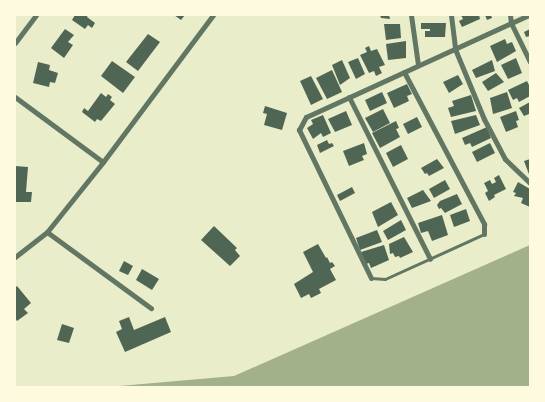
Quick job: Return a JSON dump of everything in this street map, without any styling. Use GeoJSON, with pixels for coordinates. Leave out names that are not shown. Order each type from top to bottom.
{"type":"FeatureCollection","features":[{"type":"Feature","properties":{"kind":"street"},"geometry":{"type":"LineString","coordinates":[[15,43],[36,15]]}},
{"type":"Feature","properties":{"kind":"street"},"geometry":{"type":"LineString","coordinates":[[15,257],[47,232],[103,162],[212,15]]}},
{"type":"Feature","properties":{"kind":"street"},"geometry":{"type":"LineString","coordinates":[[411,15],[418,65]]}},
{"type":"Feature","properties":{"kind":"street"},"geometry":{"type":"LineString","coordinates":[[451,15],[454,49],[484,119],[505,159],[530,183]]}},
{"type":"Feature","properties":{"kind":"street"},"geometry":{"type":"LineString","coordinates":[[510,15],[511,23],[530,62]]}},
{"type":"Feature","properties":{"kind":"street"},"geometry":{"type":"LineString","coordinates":[[371,278],[298,130],[306,117],[529,15]]}},
{"type":"Feature","properties":{"kind":"street"},"geometry":{"type":"LineString","coordinates":[[404,72],[484,224],[484,234]]}},
{"type":"Feature","properties":{"kind":"street"},"geometry":{"type":"LineString","coordinates":[[15,97],[103,162]]}},
{"type":"Feature","properties":{"kind":"street"},"geometry":{"type":"LineString","coordinates":[[349,97],[430,259]]}},
{"type":"Feature","properties":{"kind":"street"},"geometry":{"type":"LineString","coordinates":[[47,232],[151,308]]}},
{"type":"Feature","properties":{"kind":"lane"},"geometry":{"type":"LineString","coordinates":[[371,278],[386,279],[484,234]]}},
{"type":"Feature","properties":{"kind":"shaded area"},"geometry":{"type":"Polygon","coordinates":[[[530,245],[530,387],[108,387],[234,376],[530,245]]]}},
{"type":"Feature","properties":{"kind":"building"},"geometry":{"type":"Polygon","coordinates":[[[75,15],[88,15],[87,17],[95,23],[92,28],[88,25],[85,29],[72,20],[75,15]]]}},
{"type":"Feature","properties":{"kind":"building"},"geometry":{"type":"Polygon","coordinates":[[[174,15],[185,15],[181,20],[174,15]]]}},
{"type":"Feature","properties":{"kind":"building"},"geometry":{"type":"Polygon","coordinates":[[[380,15],[389,15],[390,19],[381,18],[380,15]]]}},
{"type":"Feature","properties":{"kind":"building"},"geometry":{"type":"Polygon","coordinates":[[[461,15],[479,15],[480,19],[462,27],[459,21],[463,19],[461,15]]]}},
{"type":"Feature","properties":{"kind":"building"},"geometry":{"type":"Polygon","coordinates":[[[485,15],[491,15],[492,18],[487,20],[485,15]]]}},
{"type":"Feature","properties":{"kind":"building"},"geometry":{"type":"Polygon","coordinates":[[[421,23],[446,23],[445,37],[425,37],[425,31],[430,31],[430,29],[421,29],[421,23]]]}},
{"type":"Feature","properties":{"kind":"building"},"geometry":{"type":"Polygon","coordinates":[[[384,24],[400,24],[401,38],[386,40],[384,24]]]}},
{"type":"Feature","properties":{"kind":"building"},"geometry":{"type":"Polygon","coordinates":[[[65,29],[74,35],[68,42],[73,45],[64,58],[51,48],[65,29]]]}},
{"type":"Feature","properties":{"kind":"building"},"geometry":{"type":"Polygon","coordinates":[[[530,29],[530,36],[526,37],[524,32],[530,29]]]}},
{"type":"Feature","properties":{"kind":"building"},"geometry":{"type":"Polygon","coordinates":[[[148,34],[160,42],[138,71],[126,62],[148,34]]]}},
{"type":"Feature","properties":{"kind":"building"},"geometry":{"type":"Polygon","coordinates":[[[505,39],[507,44],[512,42],[516,51],[497,62],[490,46],[505,39]]]}},
{"type":"Feature","properties":{"kind":"building"},"geometry":{"type":"Polygon","coordinates":[[[406,41],[406,58],[388,60],[386,44],[406,41]]]}},
{"type":"Feature","properties":{"kind":"building"},"geometry":{"type":"Polygon","coordinates":[[[369,46],[371,51],[377,49],[385,65],[379,67],[382,73],[376,76],[374,71],[369,73],[360,55],[367,52],[365,48],[369,46]]]}},
{"type":"Feature","properties":{"kind":"building"},"geometry":{"type":"Polygon","coordinates":[[[358,58],[365,74],[356,79],[348,62],[358,58]]]}},
{"type":"Feature","properties":{"kind":"building"},"geometry":{"type":"Polygon","coordinates":[[[516,58],[522,73],[508,79],[501,65],[516,58]]]}},
{"type":"Feature","properties":{"kind":"building"},"geometry":{"type":"Polygon","coordinates":[[[342,60],[350,78],[340,85],[332,65],[342,60]]]}},
{"type":"Feature","properties":{"kind":"building"},"geometry":{"type":"Polygon","coordinates":[[[492,60],[495,71],[476,78],[472,70],[492,60]]]}},
{"type":"Feature","properties":{"kind":"building"},"geometry":{"type":"Polygon","coordinates":[[[112,61],[135,77],[123,93],[101,76],[112,61]]]}},
{"type":"Feature","properties":{"kind":"building"},"geometry":{"type":"Polygon","coordinates":[[[38,62],[50,65],[49,70],[58,73],[55,83],[50,82],[49,87],[33,83],[38,62]]]}},
{"type":"Feature","properties":{"kind":"building"},"geometry":{"type":"Polygon","coordinates":[[[332,70],[342,92],[327,99],[316,78],[332,70]]]}},
{"type":"Feature","properties":{"kind":"building"},"geometry":{"type":"Polygon","coordinates":[[[496,73],[504,82],[488,91],[482,82],[496,73]]]}},
{"type":"Feature","properties":{"kind":"building"},"geometry":{"type":"Polygon","coordinates":[[[458,75],[463,84],[449,93],[443,82],[458,75]]]}},
{"type":"Feature","properties":{"kind":"building"},"geometry":{"type":"Polygon","coordinates":[[[311,76],[323,99],[311,105],[300,81],[311,76]]]}},
{"type":"Feature","properties":{"kind":"building"},"geometry":{"type":"Polygon","coordinates":[[[527,81],[530,87],[530,96],[519,102],[517,98],[513,100],[508,90],[527,81]]]}},
{"type":"Feature","properties":{"kind":"building"},"geometry":{"type":"Polygon","coordinates":[[[407,84],[412,94],[407,96],[409,101],[394,108],[387,93],[407,84]]]}},
{"type":"Feature","properties":{"kind":"building"},"geometry":{"type":"Polygon","coordinates":[[[382,92],[387,103],[370,111],[365,100],[382,92]]]}},
{"type":"Feature","properties":{"kind":"building"},"geometry":{"type":"Polygon","coordinates":[[[507,92],[512,108],[493,114],[490,98],[507,92]]]}},
{"type":"Feature","properties":{"kind":"building"},"geometry":{"type":"Polygon","coordinates":[[[101,93],[106,97],[108,94],[112,97],[110,100],[115,104],[101,121],[97,119],[95,122],[82,112],[84,108],[88,111],[101,93]]]}},
{"type":"Feature","properties":{"kind":"building"},"geometry":{"type":"Polygon","coordinates":[[[471,95],[476,111],[451,117],[448,108],[454,106],[452,101],[471,95]]]}},
{"type":"Feature","properties":{"kind":"building"},"geometry":{"type":"Polygon","coordinates":[[[530,102],[530,117],[529,114],[524,116],[519,108],[530,102]]]}},
{"type":"Feature","properties":{"kind":"building"},"geometry":{"type":"Polygon","coordinates":[[[265,106],[287,113],[282,130],[264,125],[267,114],[263,113],[265,106]]]}},
{"type":"Feature","properties":{"kind":"building"},"geometry":{"type":"Polygon","coordinates":[[[383,109],[390,123],[373,132],[365,118],[383,109]]]}},
{"type":"Feature","properties":{"kind":"building"},"geometry":{"type":"Polygon","coordinates":[[[346,111],[352,125],[335,132],[328,119],[346,111]]]}},
{"type":"Feature","properties":{"kind":"building"},"geometry":{"type":"Polygon","coordinates":[[[516,111],[519,120],[516,121],[518,127],[506,132],[500,117],[516,111]]]}},
{"type":"Feature","properties":{"kind":"building"},"geometry":{"type":"Polygon","coordinates":[[[323,115],[331,133],[323,137],[321,133],[313,139],[307,128],[313,124],[311,120],[323,115]]]}},
{"type":"Feature","properties":{"kind":"building"},"geometry":{"type":"Polygon","coordinates":[[[476,115],[480,125],[455,134],[451,121],[476,115]]]}},
{"type":"Feature","properties":{"kind":"building"},"geometry":{"type":"Polygon","coordinates":[[[417,117],[422,127],[408,134],[403,124],[417,117]]]}},
{"type":"Feature","properties":{"kind":"building"},"geometry":{"type":"Polygon","coordinates":[[[396,121],[399,128],[396,129],[400,137],[380,148],[372,133],[396,121]]]}},
{"type":"Feature","properties":{"kind":"building"},"geometry":{"type":"Polygon","coordinates":[[[487,127],[491,138],[472,147],[470,143],[465,145],[462,138],[487,127]]]}},
{"type":"Feature","properties":{"kind":"building"},"geometry":{"type":"Polygon","coordinates":[[[327,140],[329,144],[332,143],[334,146],[320,153],[317,145],[327,140]]]}},
{"type":"Feature","properties":{"kind":"building"},"geometry":{"type":"Polygon","coordinates":[[[364,143],[367,154],[362,156],[364,160],[349,166],[343,151],[364,143]]]}},
{"type":"Feature","properties":{"kind":"building"},"geometry":{"type":"Polygon","coordinates":[[[490,143],[495,153],[477,162],[472,152],[490,143]]]}},
{"type":"Feature","properties":{"kind":"building"},"geometry":{"type":"Polygon","coordinates":[[[401,145],[408,159],[393,167],[386,153],[401,145]]]}},
{"type":"Feature","properties":{"kind":"building"},"geometry":{"type":"Polygon","coordinates":[[[437,159],[444,168],[429,176],[427,173],[425,174],[421,168],[437,159]]]}},
{"type":"Feature","properties":{"kind":"building"},"geometry":{"type":"Polygon","coordinates":[[[530,159],[530,177],[524,161],[530,159]]]}},
{"type":"Feature","properties":{"kind":"building"},"geometry":{"type":"Polygon","coordinates":[[[15,166],[28,167],[26,192],[32,192],[31,202],[15,202],[15,166]]]}},
{"type":"Feature","properties":{"kind":"building"},"geometry":{"type":"Polygon","coordinates":[[[499,175],[506,189],[494,195],[495,197],[489,201],[485,193],[488,191],[484,183],[490,180],[492,184],[496,182],[494,178],[499,175]]]}},
{"type":"Feature","properties":{"kind":"building"},"geometry":{"type":"Polygon","coordinates":[[[445,180],[450,189],[434,198],[429,189],[445,180]]]}},
{"type":"Feature","properties":{"kind":"building"},"geometry":{"type":"Polygon","coordinates":[[[518,182],[530,189],[530,207],[521,203],[523,198],[514,196],[516,193],[513,192],[518,182]]]}},
{"type":"Feature","properties":{"kind":"building"},"geometry":{"type":"Polygon","coordinates":[[[352,187],[355,193],[340,201],[337,195],[352,187]]]}},
{"type":"Feature","properties":{"kind":"building"},"geometry":{"type":"Polygon","coordinates":[[[423,190],[431,201],[412,208],[407,198],[423,190]]]}},
{"type":"Feature","properties":{"kind":"building"},"geometry":{"type":"Polygon","coordinates":[[[457,194],[462,204],[445,213],[441,208],[439,209],[437,205],[440,201],[457,194]]]}},
{"type":"Feature","properties":{"kind":"building"},"geometry":{"type":"Polygon","coordinates":[[[391,202],[398,215],[378,227],[372,212],[391,202]]]}},
{"type":"Feature","properties":{"kind":"building"},"geometry":{"type":"Polygon","coordinates":[[[466,209],[470,221],[454,227],[450,215],[466,209]]]}},
{"type":"Feature","properties":{"kind":"building"},"geometry":{"type":"Polygon","coordinates":[[[442,215],[448,235],[432,241],[428,231],[421,233],[418,223],[442,215]]]}},
{"type":"Feature","properties":{"kind":"building"},"geometry":{"type":"Polygon","coordinates":[[[401,220],[406,230],[388,240],[383,231],[401,220]]]}},
{"type":"Feature","properties":{"kind":"building"},"geometry":{"type":"Polygon","coordinates":[[[214,226],[237,248],[235,250],[240,256],[230,266],[201,240],[214,226]]]}},
{"type":"Feature","properties":{"kind":"building"},"geometry":{"type":"Polygon","coordinates":[[[377,230],[382,242],[360,250],[356,238],[377,230]]]}},
{"type":"Feature","properties":{"kind":"building"},"geometry":{"type":"Polygon","coordinates":[[[404,237],[413,252],[400,258],[399,256],[395,257],[393,253],[390,254],[389,244],[404,237]]]}},
{"type":"Feature","properties":{"kind":"building"},"geometry":{"type":"Polygon","coordinates":[[[318,244],[326,258],[335,266],[330,269],[336,280],[319,289],[321,293],[311,298],[309,294],[301,298],[294,284],[313,272],[303,252],[318,244]]]}},
{"type":"Feature","properties":{"kind":"building"},"geometry":{"type":"Polygon","coordinates":[[[384,245],[389,260],[371,268],[369,263],[366,264],[361,252],[384,245]]]}},
{"type":"Feature","properties":{"kind":"building"},"geometry":{"type":"Polygon","coordinates":[[[124,261],[133,266],[128,275],[119,271],[124,261]]]}},
{"type":"Feature","properties":{"kind":"building"},"geometry":{"type":"Polygon","coordinates":[[[142,269],[159,279],[152,290],[136,280],[142,269]]]}},
{"type":"Feature","properties":{"kind":"building"},"geometry":{"type":"Polygon","coordinates":[[[17,286],[31,303],[24,309],[28,313],[17,321],[15,318],[15,288],[17,286]]]}},
{"type":"Feature","properties":{"kind":"building"},"geometry":{"type":"Polygon","coordinates":[[[129,317],[134,330],[165,317],[171,332],[125,352],[116,332],[122,329],[119,321],[129,317]]]}},
{"type":"Feature","properties":{"kind":"building"},"geometry":{"type":"Polygon","coordinates":[[[62,324],[74,328],[69,343],[57,340],[62,324]]]}}]}
